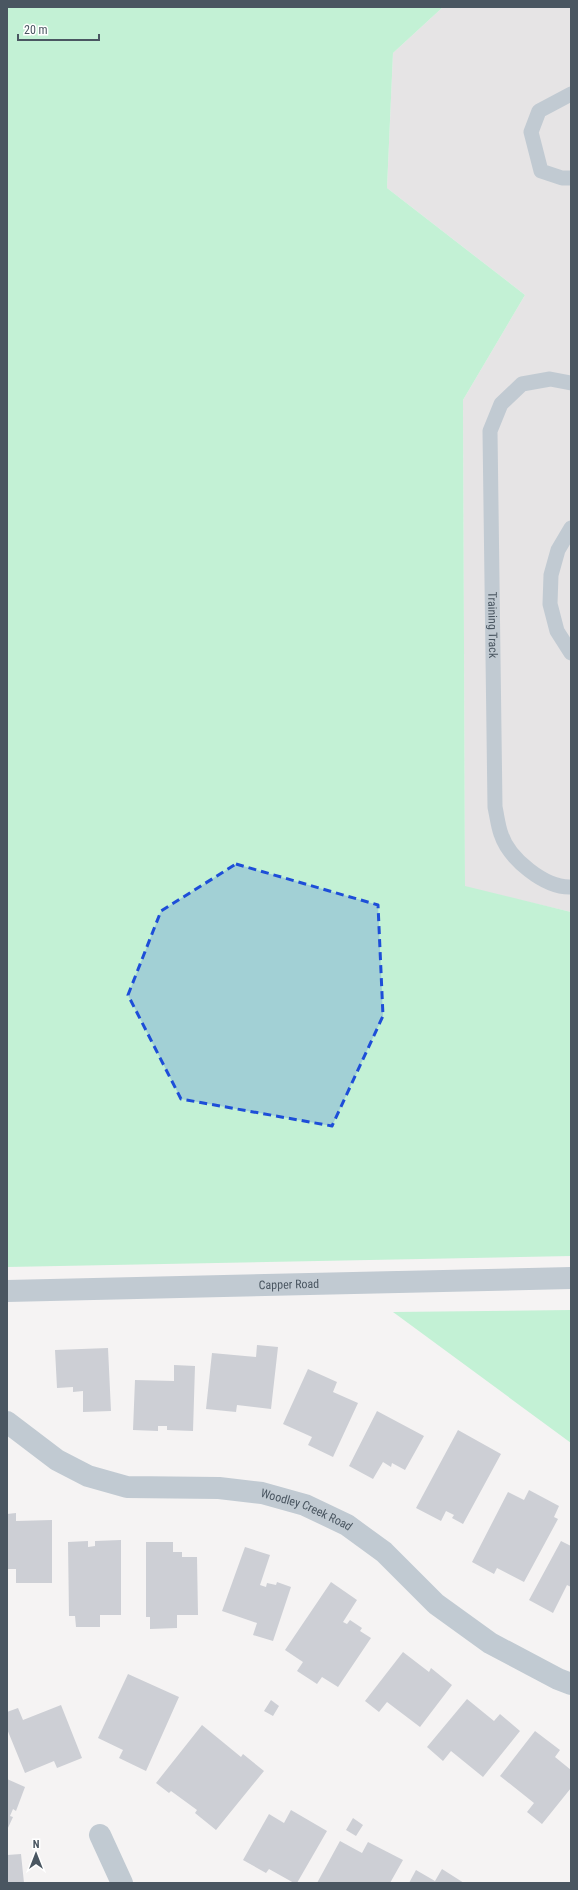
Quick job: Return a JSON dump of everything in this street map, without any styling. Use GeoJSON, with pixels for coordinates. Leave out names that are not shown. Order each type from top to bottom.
{"type":"FeatureCollection","features":[{"type":"Feature","properties":{"kind":"street","name":"Capper Road"},"geometry":{"type":"LineString","coordinates":[[7,1291],[571,1278]]}},
{"type":"Feature","properties":{"kind":"street","name":"Woodley Creek Road"},"geometry":{"type":"LineString","coordinates":[[7,1422],[57,1460],[94,1478],[127,1487],[219,1488],[262,1493],[305,1504],[347,1525],[378,1548],[436,1604],[490,1643],[558,1679],[571,1684]]}},
{"type":"Feature","properties":{"kind":"street"},"geometry":{"type":"LineString","coordinates":[[100,1834],[122,1883]]}},
{"type":"Feature","properties":{"kind":"lane"},"geometry":{"type":"LineString","coordinates":[[571,94],[539,111],[530,132],[541,171],[562,178],[571,178]]}},
{"type":"Feature","properties":{"kind":"lane","name":"Training Track"},"geometry":{"type":"LineString","coordinates":[[571,383],[550,379],[522,384],[502,404],[490,431],[495,807],[501,836],[517,861],[536,876],[562,887],[571,886]]}},
{"type":"Feature","properties":{"kind":"lane"},"geometry":{"type":"LineString","coordinates":[[571,528],[556,556],[551,575],[550,604],[557,631],[571,653]]}},
{"type":"Feature","properties":{"kind":"highlighted area"},"geometry":{"type":"Polygon","coordinates":[[[236,864],[378,905],[383,1016],[332,1126],[181,1099],[128,995],[161,911],[236,864]]]}},
{"type":"Feature","properties":{"kind":"shaded area"},"geometry":{"type":"Polygon","coordinates":[[[443,7],[571,7],[571,912],[465,887],[463,400],[525,295],[387,188],[393,53],[443,7]]]}},
{"type":"Feature","properties":{"kind":"green space"},"geometry":{"type":"Polygon","coordinates":[[[7,7],[443,7],[393,53],[387,188],[525,295],[463,400],[465,886],[571,912],[571,1256],[7,1267],[7,7]]]}},
{"type":"Feature","properties":{"kind":"green space"},"geometry":{"type":"Polygon","coordinates":[[[571,1310],[571,1443],[393,1312],[571,1310]]]}},
{"type":"Feature","properties":{"kind":"building"},"geometry":{"type":"Polygon","coordinates":[[[257,1345],[278,1347],[271,1409],[237,1405],[236,1412],[206,1409],[212,1353],[256,1357],[257,1345]]]}},
{"type":"Feature","properties":{"kind":"building"},"geometry":{"type":"Polygon","coordinates":[[[108,1348],[111,1411],[83,1412],[83,1391],[73,1392],[73,1387],[57,1388],[55,1350],[108,1348]]]}},
{"type":"Feature","properties":{"kind":"building"},"geometry":{"type":"Polygon","coordinates":[[[174,1365],[195,1366],[193,1431],[167,1430],[167,1426],[158,1426],[158,1431],[133,1430],[135,1380],[174,1381],[174,1365]]]}},
{"type":"Feature","properties":{"kind":"building"},"geometry":{"type":"Polygon","coordinates":[[[308,1369],[337,1382],[333,1392],[358,1403],[333,1457],[308,1445],[312,1437],[283,1424],[308,1369]]]}},
{"type":"Feature","properties":{"kind":"building"},"geometry":{"type":"Polygon","coordinates":[[[377,1411],[424,1436],[405,1470],[392,1463],[391,1467],[383,1462],[373,1479],[349,1466],[377,1411]]]}},
{"type":"Feature","properties":{"kind":"building"},"geometry":{"type":"Polygon","coordinates":[[[458,1430],[501,1454],[463,1524],[452,1518],[454,1515],[446,1511],[441,1521],[416,1508],[458,1430]]]}},
{"type":"Feature","properties":{"kind":"building"},"geometry":{"type":"Polygon","coordinates":[[[529,1490],[559,1506],[554,1517],[558,1519],[524,1582],[497,1568],[494,1574],[472,1562],[508,1492],[524,1500],[529,1490]]]}},
{"type":"Feature","properties":{"kind":"building"},"geometry":{"type":"Polygon","coordinates":[[[16,1513],[16,1521],[52,1520],[52,1583],[16,1583],[16,1569],[7,1569],[7,1514],[16,1513]]]}},
{"type":"Feature","properties":{"kind":"building"},"geometry":{"type":"Polygon","coordinates":[[[121,1540],[121,1615],[100,1615],[100,1627],[76,1627],[75,1616],[69,1616],[68,1542],[88,1541],[88,1547],[95,1546],[95,1541],[121,1540]]]}},
{"type":"Feature","properties":{"kind":"building"},"geometry":{"type":"Polygon","coordinates":[[[561,1541],[571,1546],[571,1587],[567,1585],[553,1613],[529,1600],[561,1541]]]}},
{"type":"Feature","properties":{"kind":"building"},"geometry":{"type":"Polygon","coordinates":[[[146,1542],[173,1542],[173,1552],[182,1552],[182,1557],[197,1557],[198,1615],[177,1615],[177,1628],[150,1629],[150,1617],[146,1617],[146,1542]]]}},
{"type":"Feature","properties":{"kind":"building"},"geometry":{"type":"Polygon","coordinates":[[[245,1547],[270,1555],[260,1585],[266,1587],[267,1583],[276,1585],[277,1582],[291,1587],[273,1641],[253,1635],[257,1623],[222,1611],[245,1547]]]}},
{"type":"Feature","properties":{"kind":"building"},"geometry":{"type":"Polygon","coordinates":[[[331,1582],[357,1600],[343,1622],[347,1624],[350,1620],[362,1628],[360,1631],[371,1638],[338,1687],[322,1677],[317,1684],[297,1671],[303,1662],[285,1650],[331,1582]]]}},
{"type":"Feature","properties":{"kind":"building"},"geometry":{"type":"Polygon","coordinates":[[[403,1652],[429,1672],[431,1668],[452,1685],[420,1727],[387,1702],[379,1712],[365,1701],[403,1652]]]}},
{"type":"Feature","properties":{"kind":"building"},"geometry":{"type":"Polygon","coordinates":[[[128,1674],[179,1697],[146,1771],[119,1758],[123,1750],[98,1738],[128,1674]]]}},
{"type":"Feature","properties":{"kind":"building"},"geometry":{"type":"Polygon","coordinates":[[[467,1699],[494,1721],[500,1714],[520,1731],[483,1777],[451,1751],[443,1761],[427,1747],[467,1699]]]}},
{"type":"Feature","properties":{"kind":"building"},"geometry":{"type":"Polygon","coordinates":[[[271,1700],[279,1706],[273,1716],[264,1711],[271,1700]]]}},
{"type":"Feature","properties":{"kind":"building"},"geometry":{"type":"Polygon","coordinates":[[[61,1705],[82,1758],[57,1768],[54,1761],[25,1773],[7,1729],[7,1712],[18,1708],[23,1720],[61,1705]]]}},
{"type":"Feature","properties":{"kind":"building"},"geometry":{"type":"Polygon","coordinates":[[[202,1725],[241,1757],[243,1754],[264,1771],[216,1830],[195,1813],[197,1810],[171,1791],[169,1793],[156,1783],[202,1725]]]}},
{"type":"Feature","properties":{"kind":"building"},"geometry":{"type":"Polygon","coordinates":[[[535,1731],[560,1750],[555,1757],[571,1770],[571,1788],[542,1824],[527,1812],[534,1803],[500,1776],[535,1731]]]}},
{"type":"Feature","properties":{"kind":"building"},"geometry":{"type":"Polygon","coordinates":[[[7,1779],[25,1787],[16,1811],[13,1809],[10,1816],[13,1817],[7,1830],[7,1779]]]}},
{"type":"Feature","properties":{"kind":"building"},"geometry":{"type":"Polygon","coordinates":[[[291,1810],[327,1831],[297,1883],[294,1883],[269,1869],[266,1873],[243,1860],[269,1814],[284,1823],[291,1810]]]}},
{"type":"Feature","properties":{"kind":"building"},"geometry":{"type":"Polygon","coordinates":[[[353,1818],[363,1825],[356,1836],[346,1830],[353,1818]]]}},
{"type":"Feature","properties":{"kind":"building"},"geometry":{"type":"Polygon","coordinates":[[[340,1841],[362,1853],[368,1842],[403,1860],[390,1883],[317,1883],[340,1841]]]}},
{"type":"Feature","properties":{"kind":"building"},"geometry":{"type":"Polygon","coordinates":[[[21,1854],[24,1883],[7,1883],[7,1855],[21,1854]]]}},
{"type":"Feature","properties":{"kind":"building"},"geometry":{"type":"Polygon","coordinates":[[[442,1869],[464,1883],[409,1883],[416,1870],[435,1881],[442,1869]]]}}]}
